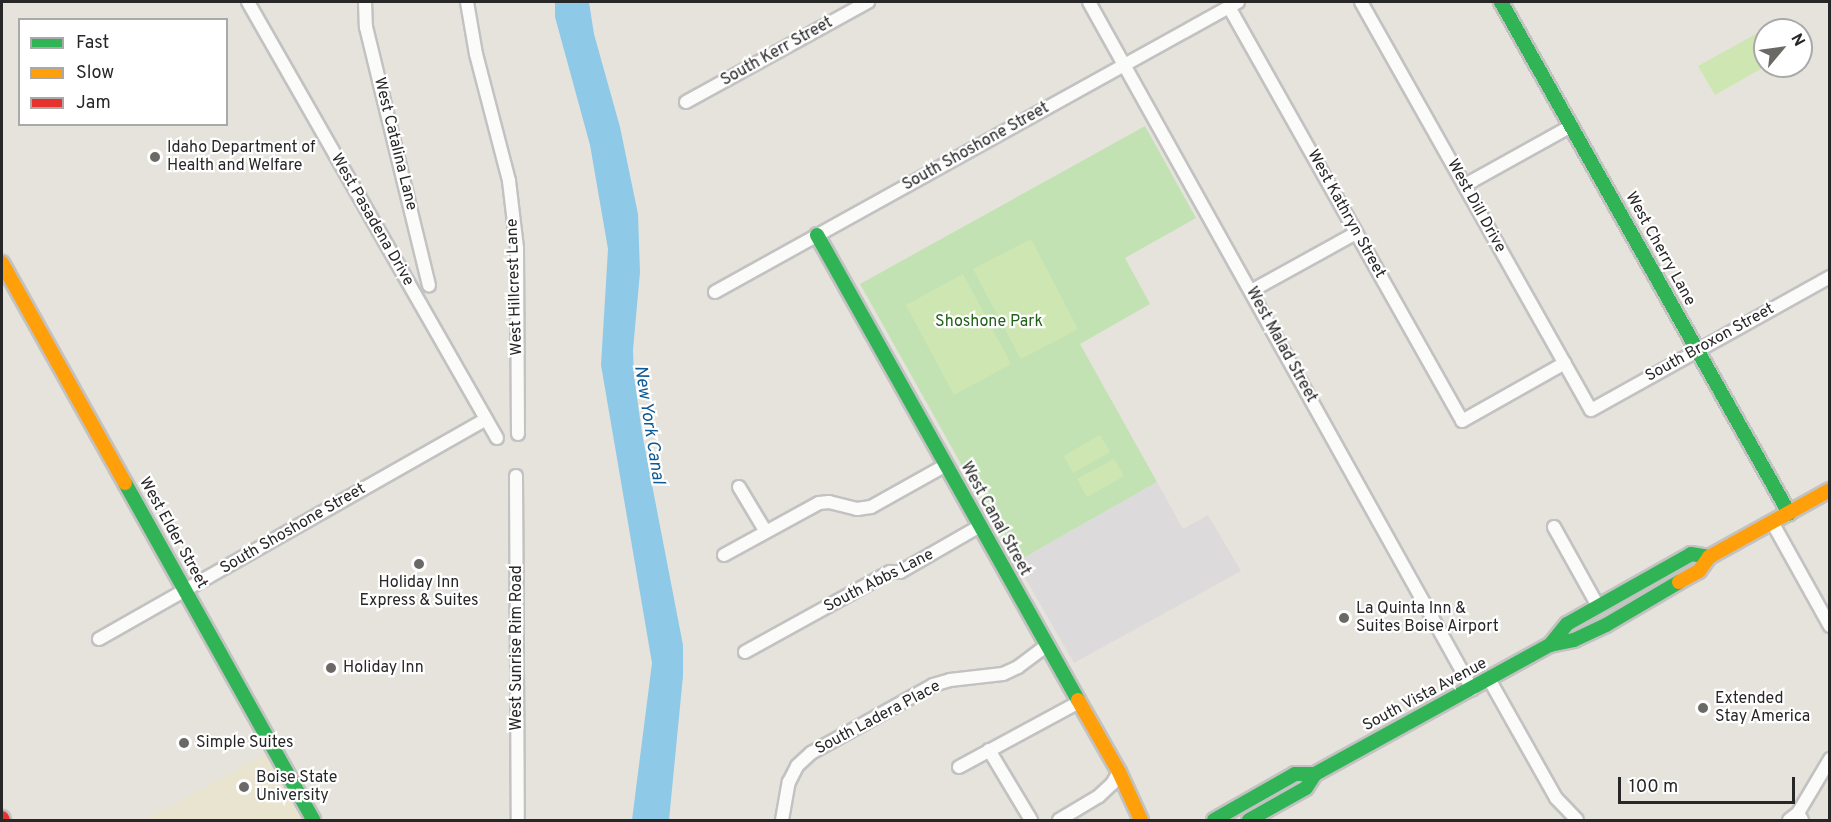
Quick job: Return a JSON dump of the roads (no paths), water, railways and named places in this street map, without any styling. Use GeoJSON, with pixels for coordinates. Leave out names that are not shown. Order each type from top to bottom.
{"type":"FeatureCollection","features":[{"type":"Feature","properties":{"kind":"street","name":"West Pasadena Drive"},"geometry":{"type":"LineString","coordinates":[[248,2],[497,438]]}},
{"type":"Feature","properties":{"kind":"street","name":"West Catalina Lane"},"geometry":{"type":"LineString","coordinates":[[365,2],[366,27],[429,285]]}},
{"type":"Feature","properties":{"kind":"street","name":"West Hillcrest Lane"},"geometry":{"type":"LineString","coordinates":[[467,2],[476,54],[509,180],[517,248],[518,434]]}},
{"type":"Feature","properties":{"kind":"street","name":"South Kerr Street"},"geometry":{"type":"LineString","coordinates":[[686,102],[868,2]]}},
{"type":"Feature","properties":{"kind":"street","name":"West Malad Street"},"geometry":{"type":"LineString","coordinates":[[1089,2],[1472,689]]}},
{"type":"Feature","properties":{"kind":"street","name":"West Dill Drive"},"geometry":{"type":"LineString","coordinates":[[1361,2],[1591,410]]}},
{"type":"Feature","properties":{"kind":"street","name":"West Cherry Lane"},"geometry":{"type":"LineString","coordinates":[[1501,2],[1789,513]]}},
{"type":"Feature","properties":{"kind":"street","name":"South Shoshone Street"},"geometry":{"type":"LineString","coordinates":[[715,292],[1233,4]]}},
{"type":"Feature","properties":{"kind":"street","name":"West Kathryn Street"},"geometry":{"type":"LineString","coordinates":[[1233,4],[1356,232],[1462,421],[1565,363]]}},
{"type":"Feature","properties":{"kind":"street"},"geometry":{"type":"LineString","coordinates":[[1465,186],[1571,126]]}},
{"type":"Feature","properties":{"kind":"street"},"geometry":{"type":"LineString","coordinates":[[1251,291],[1356,232]]}},
{"type":"Feature","properties":{"kind":"street","name":"West Canal Street"},"geometry":{"type":"LineString","coordinates":[[817,235],[1119,772],[1141,820]]}},
{"type":"Feature","properties":{"kind":"street","name":"West Elder Street"},"geometry":{"type":"LineString","coordinates":[[2,263],[313,820]]}},
{"type":"Feature","properties":{"kind":"street","name":"South Broxon Street"},"geometry":{"type":"LineString","coordinates":[[1591,410],[1830,277]]}},
{"type":"Feature","properties":{"kind":"street","name":"South Shoshone Street"},"geometry":{"type":"LineString","coordinates":[[99,639],[486,419]]}},
{"type":"Feature","properties":{"kind":"street"},"geometry":{"type":"LineString","coordinates":[[724,555],[819,503],[829,502],[857,509],[871,507],[946,465]]}},
{"type":"Feature","properties":{"kind":"street","name":"West Sunrise Rim Road"},"geometry":{"type":"LineString","coordinates":[[516,476],[518,820]]}},
{"type":"Feature","properties":{"kind":"street"},"geometry":{"type":"LineString","coordinates":[[740,487],[766,532]]}},
{"type":"Feature","properties":{"kind":"street","name":"South Vista Avenue"},"geometry":{"type":"LineString","coordinates":[[1214,820],[1294,774],[1314,774],[1550,645],[1574,640],[1606,625],[1699,571],[1709,557],[1830,490]]}},
{"type":"Feature","properties":{"kind":"street"},"geometry":{"type":"LineString","coordinates":[[1772,522],[1830,626]]}},
{"type":"Feature","properties":{"kind":"street","name":"South Abbs Lane"},"geometry":{"type":"LineString","coordinates":[[745,652],[890,572],[900,572],[980,526]]}},
{"type":"Feature","properties":{"kind":"street"},"geometry":{"type":"LineString","coordinates":[[1554,527],[1598,606]]}},
{"type":"Feature","properties":{"kind":"street","name":"South Vista Avenue"},"geometry":{"type":"LineString","coordinates":[[1550,645],[1566,624],[1691,554],[1709,557]]}},
{"type":"Feature","properties":{"kind":"street","name":"South Ladera Place"},"geometry":{"type":"LineString","coordinates":[[782,820],[789,782],[797,766],[811,753],[933,685],[950,680],[1003,674],[1018,667],[1047,645]]}},
{"type":"Feature","properties":{"kind":"street"},"geometry":{"type":"LineString","coordinates":[[1489,680],[1556,798],[1577,820]]}},
{"type":"Feature","properties":{"kind":"street"},"geometry":{"type":"LineString","coordinates":[[959,766],[1079,702]]}},
{"type":"Feature","properties":{"kind":"street"},"geometry":{"type":"LineString","coordinates":[[989,750],[1031,820]]}},
{"type":"Feature","properties":{"kind":"street"},"geometry":{"type":"LineString","coordinates":[[1796,818],[1830,759]]}},
{"type":"Feature","properties":{"kind":"street"},"geometry":{"type":"LineString","coordinates":[[1059,820],[1099,796],[1112,784],[1119,772]]}},
{"type":"Feature","properties":{"kind":"street","name":"South Vista Avenue"},"geometry":{"type":"LineString","coordinates":[[1249,820],[1306,788],[1314,774]]}},
{"type":"Feature","properties":{"kind":"water"},"geometry":{"type":"Polygon","coordinates":[[[555,2],[589,2],[594,34],[620,127],[638,214],[640,272],[633,350],[634,376],[642,433],[683,645],[683,676],[669,820],[632,820],[652,663],[601,365],[608,249],[590,145],[555,17],[555,2]]]}},
{"type":"Feature","properties":{"kind":"place","name":"Idaho Department of Health and Welfare"},"geometry":{"type":"Point","coordinates":[155,157]}},
{"type":"Feature","properties":{"kind":"place","name":"Holiday Inn Express & Suites"},"geometry":{"type":"Point","coordinates":[419,564]}},
{"type":"Feature","properties":{"kind":"place","name":"La Quinta Inn & Suites Boise Airport"},"geometry":{"type":"Point","coordinates":[1344,618]}},
{"type":"Feature","properties":{"kind":"place","name":"Holiday Inn"},"geometry":{"type":"Point","coordinates":[331,668]}},
{"type":"Feature","properties":{"kind":"place","name":"Extended Stay America"},"geometry":{"type":"Point","coordinates":[1703,708]}},
{"type":"Feature","properties":{"kind":"place","name":"Simple Suites"},"geometry":{"type":"Point","coordinates":[184,743]}},
{"type":"Feature","properties":{"kind":"place","name":"Boise State University"},"geometry":{"type":"Point","coordinates":[244,787]}},
{"type":"Feature","properties":{"kind":"park label","name":"Shoshone Park"},"geometry":{"type":"Point","coordinates":[989,322]}},
{"type":"Feature","properties":{"kind":"water label","name":"New York Canal"},"geometry":{"type":"Point","coordinates":[648,425]}}]}
